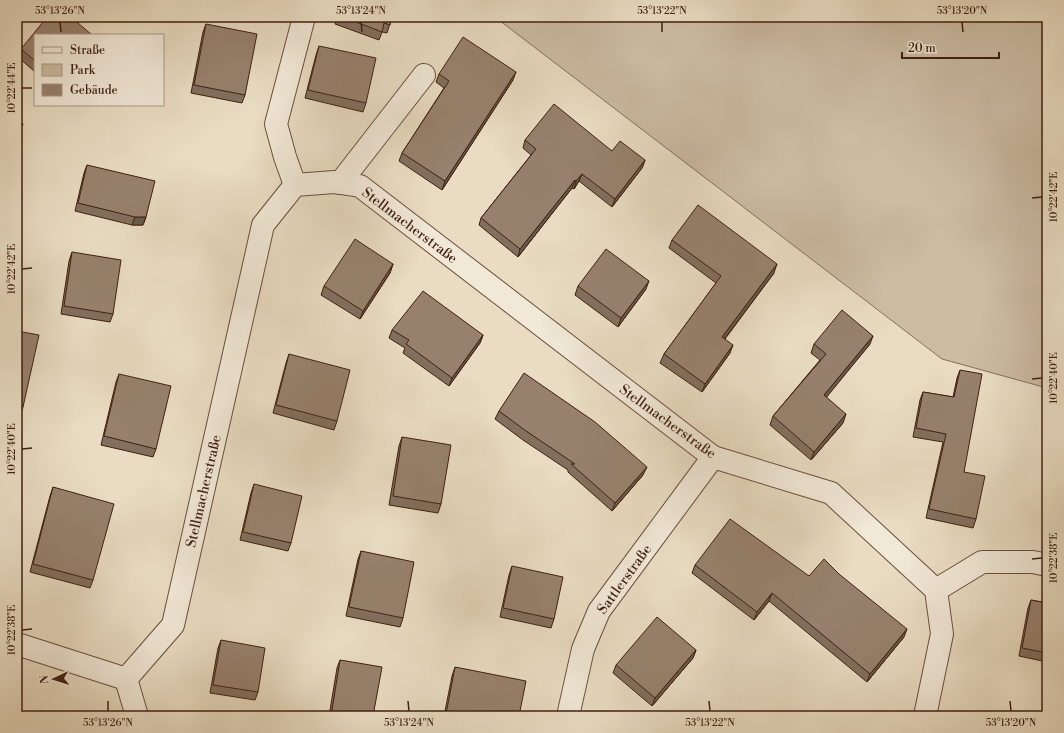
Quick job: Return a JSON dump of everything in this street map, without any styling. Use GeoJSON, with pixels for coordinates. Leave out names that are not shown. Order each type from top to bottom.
{"type":"FeatureCollection","features":[{"type":"Feature","properties":{"kind":"street"},"geometry":{"type":"LineString","coordinates":[[295,185],[276,124],[304,17]]}},
{"type":"Feature","properties":{"kind":"street"},"geometry":{"type":"LineString","coordinates":[[340,183],[424,75]]}},
{"type":"Feature","properties":{"kind":"street","name":"Stellmacherstraße"},"geometry":{"type":"LineString","coordinates":[[126,679],[173,625],[263,225],[295,185],[334,182],[360,186],[713,457],[831,493],[936,590]]}},
{"type":"Feature","properties":{"kind":"street","name":"Sattlerstraße"},"geometry":{"type":"LineString","coordinates":[[568,716],[582,649],[599,611],[713,457]]}},
{"type":"Feature","properties":{"kind":"street"},"geometry":{"type":"LineString","coordinates":[[925,716],[942,634],[936,590],[982,562],[1033,562],[1047,564]]}},
{"type":"Feature","properties":{"kind":"street"},"geometry":{"type":"LineString","coordinates":[[17,644],[126,679],[137,716]]}},
{"type":"Feature","properties":{"kind":"green space"},"geometry":{"type":"Polygon","coordinates":[[[495,17],[1047,17],[1047,388],[942,359],[495,17]]]}},
{"type":"Feature","properties":{"kind":"building"},"geometry":{"type":"Polygon","coordinates":[[[47,17],[71,17],[91,34],[34,34],[34,60],[21,49],[47,17]]]}},
{"type":"Feature","properties":{"kind":"building"},"geometry":{"type":"Polygon","coordinates":[[[343,17],[392,17],[390,25],[384,23],[382,32],[343,17]]]}},
{"type":"Feature","properties":{"kind":"building"},"geometry":{"type":"Polygon","coordinates":[[[206,24],[257,34],[245,95],[194,85],[206,24]]]}},
{"type":"Feature","properties":{"kind":"building"},"geometry":{"type":"Polygon","coordinates":[[[463,37],[516,72],[445,181],[402,153],[449,81],[439,74],[463,37]]]}},
{"type":"Feature","properties":{"kind":"building"},"geometry":{"type":"Polygon","coordinates":[[[319,46],[376,58],[366,103],[308,90],[319,46]]]}},
{"type":"Feature","properties":{"kind":"building"},"geometry":{"type":"Polygon","coordinates":[[[554,104],[612,151],[620,141],[645,160],[615,199],[582,174],[576,181],[575,180],[520,249],[481,218],[536,149],[525,140],[554,104]]]}},
{"type":"Feature","properties":{"kind":"building"},"geometry":{"type":"Polygon","coordinates":[[[17,119],[23,124],[17,131],[17,119]]]}},
{"type":"Feature","properties":{"kind":"building"},"geometry":{"type":"Polygon","coordinates":[[[87,165],[155,181],[146,217],[135,217],[78,203],[87,165]]]}},
{"type":"Feature","properties":{"kind":"building"},"geometry":{"type":"Polygon","coordinates":[[[698,205],[777,264],[722,337],[733,345],[705,384],[664,354],[721,276],[672,240],[698,205]]]}},
{"type":"Feature","properties":{"kind":"building"},"geometry":{"type":"Polygon","coordinates":[[[355,239],[393,264],[363,311],[324,286],[355,239]]]}},
{"type":"Feature","properties":{"kind":"building"},"geometry":{"type":"Polygon","coordinates":[[[606,249],[649,281],[621,318],[578,286],[606,249]]]}},
{"type":"Feature","properties":{"kind":"building"},"geometry":{"type":"Polygon","coordinates":[[[72,252],[121,260],[113,314],[64,306],[72,252]]]}},
{"type":"Feature","properties":{"kind":"building"},"geometry":{"type":"Polygon","coordinates":[[[423,291],[483,335],[452,378],[406,344],[409,340],[392,330],[423,291]]]}},
{"type":"Feature","properties":{"kind":"building"},"geometry":{"type":"Polygon","coordinates":[[[842,310],[873,336],[824,395],[846,414],[814,452],[773,416],[826,354],[814,344],[842,310]]]}},
{"type":"Feature","properties":{"kind":"building"},"geometry":{"type":"Polygon","coordinates":[[[17,331],[39,335],[23,407],[17,406],[17,331]]]}},
{"type":"Feature","properties":{"kind":"building"},"geometry":{"type":"Polygon","coordinates":[[[289,354],[350,370],[337,421],[276,405],[289,354]]]}},
{"type":"Feature","properties":{"kind":"building"},"geometry":{"type":"Polygon","coordinates":[[[960,370],[982,374],[964,472],[985,476],[976,519],[929,509],[946,434],[916,428],[923,392],[954,397],[960,370]]]}},
{"type":"Feature","properties":{"kind":"building"},"geometry":{"type":"Polygon","coordinates":[[[524,373],[595,422],[647,467],[615,503],[571,464],[575,464],[499,411],[524,373]]]}},
{"type":"Feature","properties":{"kind":"building"},"geometry":{"type":"Polygon","coordinates":[[[119,374],[171,386],[156,449],[104,436],[119,374]]]}},
{"type":"Feature","properties":{"kind":"building"},"geometry":{"type":"Polygon","coordinates":[[[402,437],[451,445],[441,504],[393,496],[402,437]]]}},
{"type":"Feature","properties":{"kind":"building"},"geometry":{"type":"Polygon","coordinates":[[[254,484],[302,496],[291,543],[243,532],[254,484]]]}},
{"type":"Feature","properties":{"kind":"building"},"geometry":{"type":"Polygon","coordinates":[[[53,487],[114,504],[93,580],[33,564],[53,487]]]}},
{"type":"Feature","properties":{"kind":"building"},"geometry":{"type":"Polygon","coordinates":[[[730,519],[809,576],[824,559],[839,574],[907,629],[870,674],[772,593],[757,612],[695,565],[730,519]]]}},
{"type":"Feature","properties":{"kind":"building"},"geometry":{"type":"Polygon","coordinates":[[[361,551],[414,562],[403,618],[349,607],[361,551]]]}},
{"type":"Feature","properties":{"kind":"building"},"geometry":{"type":"Polygon","coordinates":[[[512,566],[563,577],[554,619],[503,608],[512,566]]]}},
{"type":"Feature","properties":{"kind":"building"},"geometry":{"type":"Polygon","coordinates":[[[1031,600],[1047,603],[1047,653],[1022,648],[1031,600]]]}},
{"type":"Feature","properties":{"kind":"building"},"geometry":{"type":"Polygon","coordinates":[[[657,617],[696,650],[655,698],[616,665],[657,617]]]}},
{"type":"Feature","properties":{"kind":"building"},"geometry":{"type":"Polygon","coordinates":[[[221,640],[265,648],[258,692],[213,685],[221,640]]]}},
{"type":"Feature","properties":{"kind":"building"},"geometry":{"type":"Polygon","coordinates":[[[340,660],[382,667],[373,716],[331,716],[340,660]]]}},
{"type":"Feature","properties":{"kind":"building"},"geometry":{"type":"Polygon","coordinates":[[[455,667],[526,681],[519,716],[454,716],[446,714],[455,667]]]}},
{"type":"Feature","properties":{"kind":"building"},"geometry":{"type":"Polygon","coordinates":[[[41,711],[62,716],[39,716],[41,711]]]}}]}
